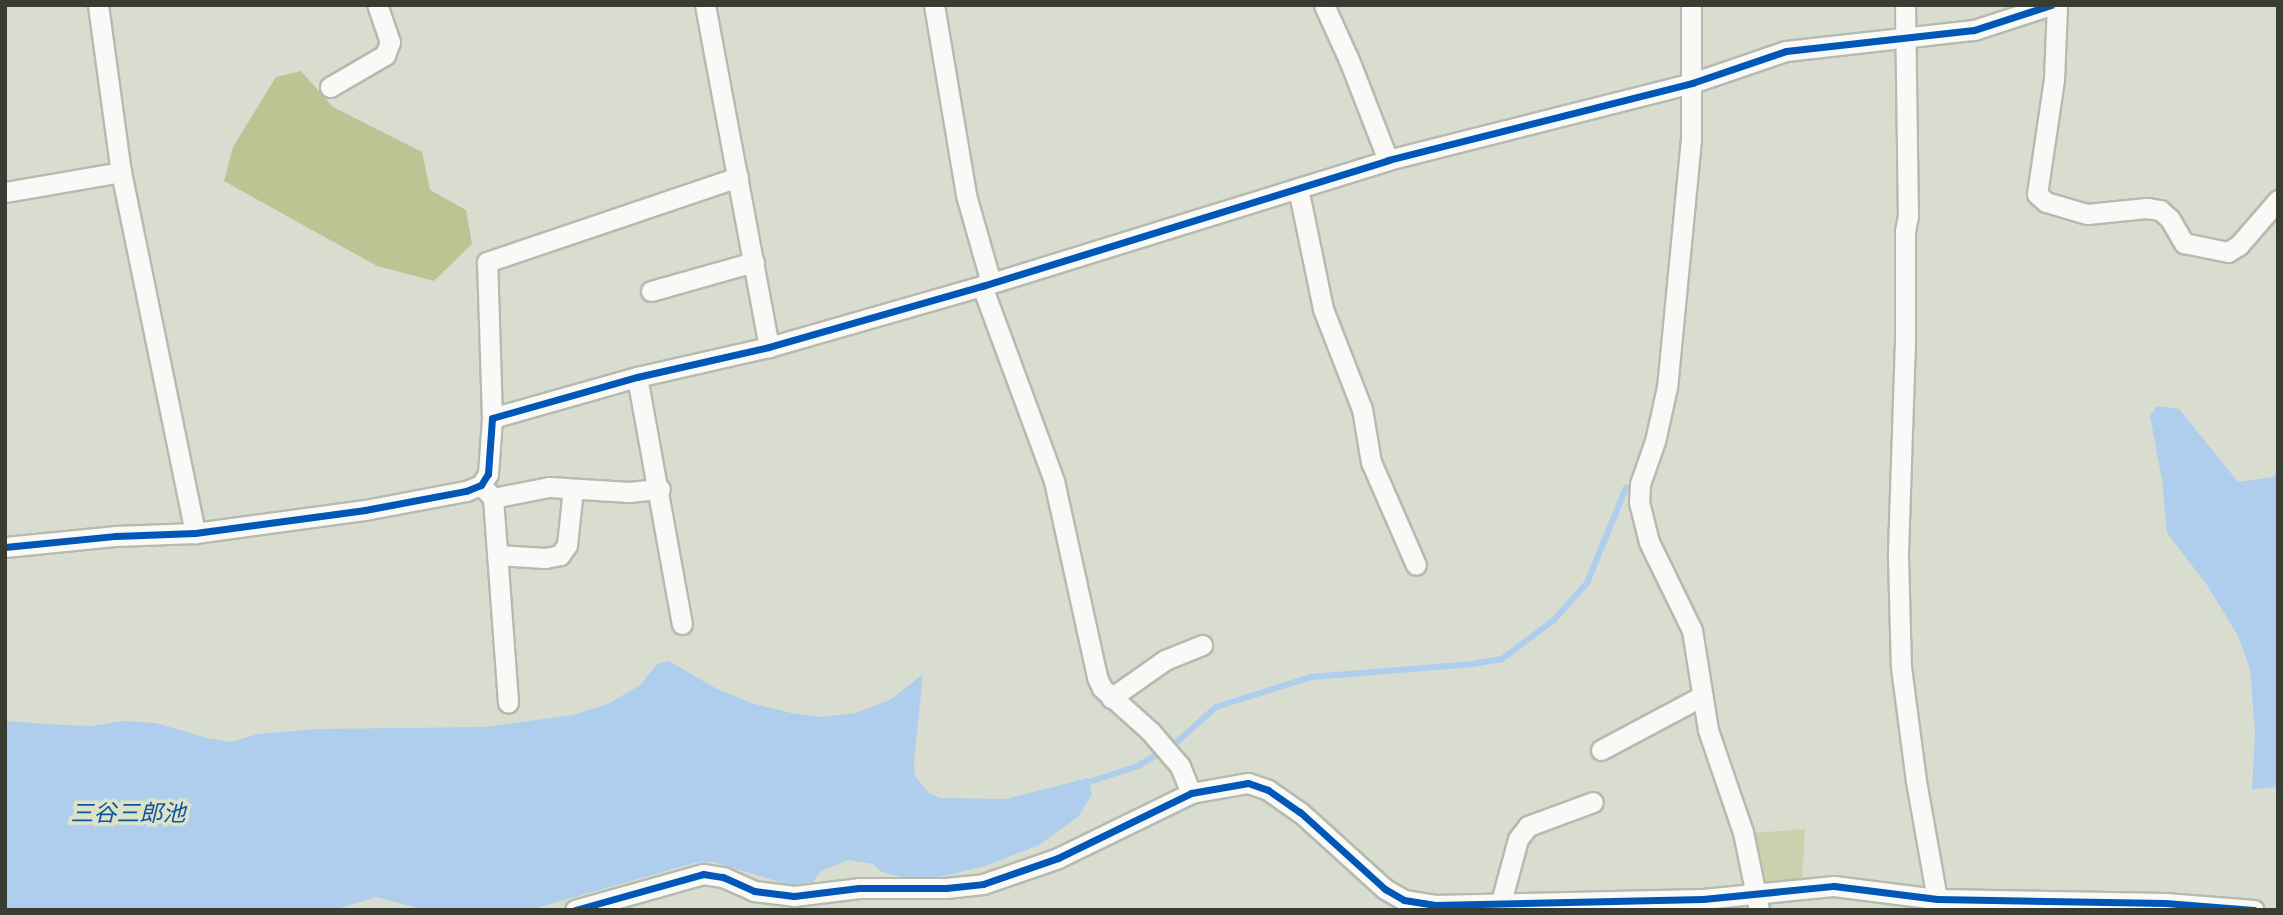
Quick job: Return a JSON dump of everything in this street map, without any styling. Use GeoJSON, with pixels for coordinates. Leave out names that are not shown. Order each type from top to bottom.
{"type":"FeatureCollection","features":[{"type":"Feature","properties":{"kind":"street"},"geometry":{"type":"LineString","coordinates":[[97,5],[121,172],[195,533]]}},
{"type":"Feature","properties":{"kind":"street"},"geometry":{"type":"LineString","coordinates":[[330,87],[386,55],[390,42],[377,5]]}},
{"type":"Feature","properties":{"kind":"street"},"geometry":{"type":"LineString","coordinates":[[705,5],[769,347]]}},
{"type":"Feature","properties":{"kind":"street"},"geometry":{"type":"LineString","coordinates":[[934,5],[966,195],[986,284],[1054,481],[1093,661],[1102,688],[1150,731],[1180,766],[1191,793]]}},
{"type":"Feature","properties":{"kind":"street"},"geometry":{"type":"LineString","coordinates":[[1324,5],[1349,60],[1388,160]]}},
{"type":"Feature","properties":{"kind":"street"},"geometry":{"type":"LineString","coordinates":[[1691,5],[1691,139],[1667,387],[1655,441],[1640,484],[1639,502],[1649,542],[1692,630],[1702,696],[1717,764],[1729,784],[1743,832],[1757,903]]}},
{"type":"Feature","properties":{"kind":"street"},"geometry":{"type":"LineString","coordinates":[[1905,5],[1908,216],[1905,231],[1906,341],[1898,556],[1901,667],[1916,781],[1943,903]]}},
{"type":"Feature","properties":{"kind":"street"},"geometry":{"type":"LineString","coordinates":[[492,418],[637,377],[769,347],[986,284],[1388,160],[1692,83],[1786,51],[1974,30],[2051,5]]}},
{"type":"Feature","properties":{"kind":"street"},"geometry":{"type":"LineString","coordinates":[[2057,5],[2054,79],[2037,194],[2046,202],[2087,214],[2147,208],[2160,210],[2170,219],[2184,243],[2228,252],[2239,245],[2278,200]]}},
{"type":"Feature","properties":{"kind":"street"},"geometry":{"type":"LineString","coordinates":[[5,192],[121,172]]}},
{"type":"Feature","properties":{"kind":"street"},"geometry":{"type":"LineString","coordinates":[[508,702],[497,555],[487,491],[492,418],[487,262],[738,177]]}},
{"type":"Feature","properties":{"kind":"street"},"geometry":{"type":"LineString","coordinates":[[1298,188],[1323,309],[1362,409],[1371,462],[1416,565]]}},
{"type":"Feature","properties":{"kind":"street"},"geometry":{"type":"LineString","coordinates":[[651,291],[754,262]]}},
{"type":"Feature","properties":{"kind":"street"},"geometry":{"type":"LineString","coordinates":[[637,377],[660,489],[667,549],[682,624]]}},
{"type":"Feature","properties":{"kind":"street"},"geometry":{"type":"LineString","coordinates":[[5,547],[116,536],[195,533],[487,491],[549,487],[629,492],[660,489]]}},
{"type":"Feature","properties":{"kind":"street"},"geometry":{"type":"LineString","coordinates":[[497,555],[545,558],[560,555],[567,545],[573,489]]}},
{"type":"Feature","properties":{"kind":"street"},"geometry":{"type":"LineString","coordinates":[[1111,698],[1165,660],[1202,645]]}},
{"type":"Feature","properties":{"kind":"street"},"geometry":{"type":"LineString","coordinates":[[1601,750],[1702,696]]}},
{"type":"Feature","properties":{"kind":"street"},"geometry":{"type":"LineString","coordinates":[[575,910],[703,874],[723,877],[754,891],[794,896],[859,888],[946,888],[984,884],[1058,858],[1191,793],[1228,784],[1248,783],[1268,790],[1300,812],[1385,889],[1404,900],[1432,907],[1501,902],[1757,903],[1834,886],[1943,903],[2165,903],[2254,910]]}},
{"type":"Feature","properties":{"kind":"street"},"geometry":{"type":"LineString","coordinates":[[1501,902],[1518,839],[1528,826],[1593,802]]}},
{"type":"Feature","properties":{"kind":"green space"},"geometry":{"type":"Polygon","coordinates":[[[301,71],[333,107],[422,152],[430,190],[466,210],[472,244],[434,281],[377,266],[224,181],[233,147],[276,77],[301,71]]]}},
{"type":"Feature","properties":{"kind":"green space"},"geometry":{"type":"Polygon","coordinates":[[[1805,829],[1802,881],[1769,886],[1760,881],[1752,833],[1805,829]]]}},
{"type":"Feature","properties":{"kind":"water"},"geometry":{"type":"Polygon","coordinates":[[[2157,406],[2179,409],[2238,482],[2272,477],[2278,470],[2278,787],[2252,789],[2255,732],[2250,669],[2238,636],[2207,585],[2167,533],[2162,480],[2150,416],[2157,406]]]}},
{"type":"Feature","properties":{"kind":"water","name":"三谷三郎池"},"geometry":{"type":"Polygon","coordinates":[[[669,661],[715,688],[751,703],[822,717],[856,713],[890,700],[923,674],[914,760],[915,776],[929,793],[940,798],[1006,799],[1088,778],[1092,794],[1079,816],[1039,845],[985,866],[939,877],[905,878],[882,872],[873,864],[848,860],[821,871],[813,882],[790,885],[713,862],[694,863],[529,910],[425,910],[377,897],[333,910],[5,910],[5,721],[93,726],[123,721],[156,723],[231,742],[258,734],[317,729],[487,727],[573,715],[608,704],[640,685],[657,664],[669,661]]]}},
{"type":"Feature","properties":{"kind":"waterway"},"geometry":{"type":"LineString","coordinates":[[1089,782],[1138,766],[1177,742],[1216,707],[1311,677],[1473,664],[1502,659],[1554,620],[1587,583],[1626,488]]}},
{"type":"Feature","properties":{"kind":"cycle path"},"geometry":{"type":"LineString","coordinates":[[5,547],[116,536],[195,533],[365,510],[466,491],[481,485],[488,474],[492,418],[637,377],[769,347],[982,286],[1388,160],[1692,83],[1786,51],[1974,30],[2051,5]]}},
{"type":"Feature","properties":{"kind":"cycle path"},"geometry":{"type":"LineString","coordinates":[[575,910],[703,874],[723,877],[754,891],[794,896],[859,888],[946,888],[983,884],[1058,858],[1191,793],[1248,783],[1268,790],[1300,812],[1385,889],[1404,900],[1434,905],[1703,899],[1834,886],[1937,899],[2165,903],[2254,910]]}}]}
